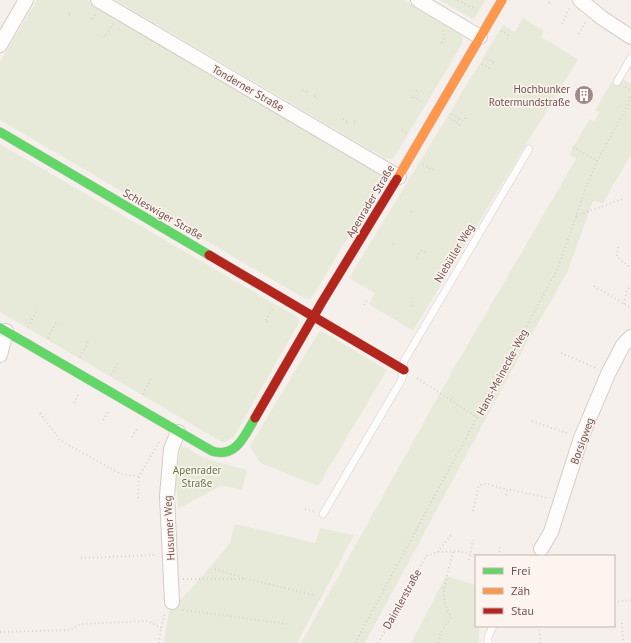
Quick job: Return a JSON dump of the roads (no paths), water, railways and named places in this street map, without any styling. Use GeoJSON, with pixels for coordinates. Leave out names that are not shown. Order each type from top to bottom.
{"type":"FeatureCollection","features":[{"type":"Feature","properties":{"kind":"street"},"geometry":{"type":"LineString","coordinates":[[0,45],[26,0]]}},
{"type":"Feature","properties":{"kind":"street","name":"Tonderner Straße"},"geometry":{"type":"LineString","coordinates":[[98,0],[399,177]]}},
{"type":"Feature","properties":{"kind":"street"},"geometry":{"type":"LineString","coordinates":[[418,0],[480,37]]}},
{"type":"Feature","properties":{"kind":"street","name":"Apenrader Straße"},"geometry":{"type":"LineString","coordinates":[[3,330],[212,451],[219,454],[234,448],[241,442],[314,317],[399,177],[502,0]]}},
{"type":"Feature","properties":{"kind":"street"},"geometry":{"type":"LineString","coordinates":[[576,3],[631,37]]}},
{"type":"Feature","properties":{"kind":"street","name":"Schleswiger Straße"},"geometry":{"type":"LineString","coordinates":[[0,132],[314,317]]}},
{"type":"Feature","properties":{"kind":"street"},"geometry":{"type":"LineString","coordinates":[[314,317],[404,370]]}},
{"type":"Feature","properties":{"kind":"street"},"geometry":{"type":"LineString","coordinates":[[0,355],[3,330]]}},
{"type":"Feature","properties":{"kind":"street","name":"Borsigweg"},"geometry":{"type":"LineString","coordinates":[[541,549],[552,532],[581,438],[608,374],[623,345],[631,337]]}},
{"type":"Feature","properties":{"kind":"street","name":"Husumer Weg"},"geometry":{"type":"LineString","coordinates":[[177,606],[171,579],[167,496],[171,449],[178,432]]}},
{"type":"Feature","properties":{"kind":"lane"},"geometry":{"type":"LineString","coordinates":[[617,82],[631,58]]}},
{"type":"Feature","properties":{"kind":"lane","name":"Niebüller Weg"},"geometry":{"type":"LineString","coordinates":[[323,514],[402,379],[404,360],[529,149]]}},
{"type":"Feature","properties":{"kind":"lane"},"geometry":{"type":"LineString","coordinates":[[488,643],[488,637],[493,627]]}},
{"type":"Feature","properties":{"kind":"place","name":"Hochbunker Rotermundstraße"},"geometry":{"type":"Point","coordinates":[584,95]}}]}
